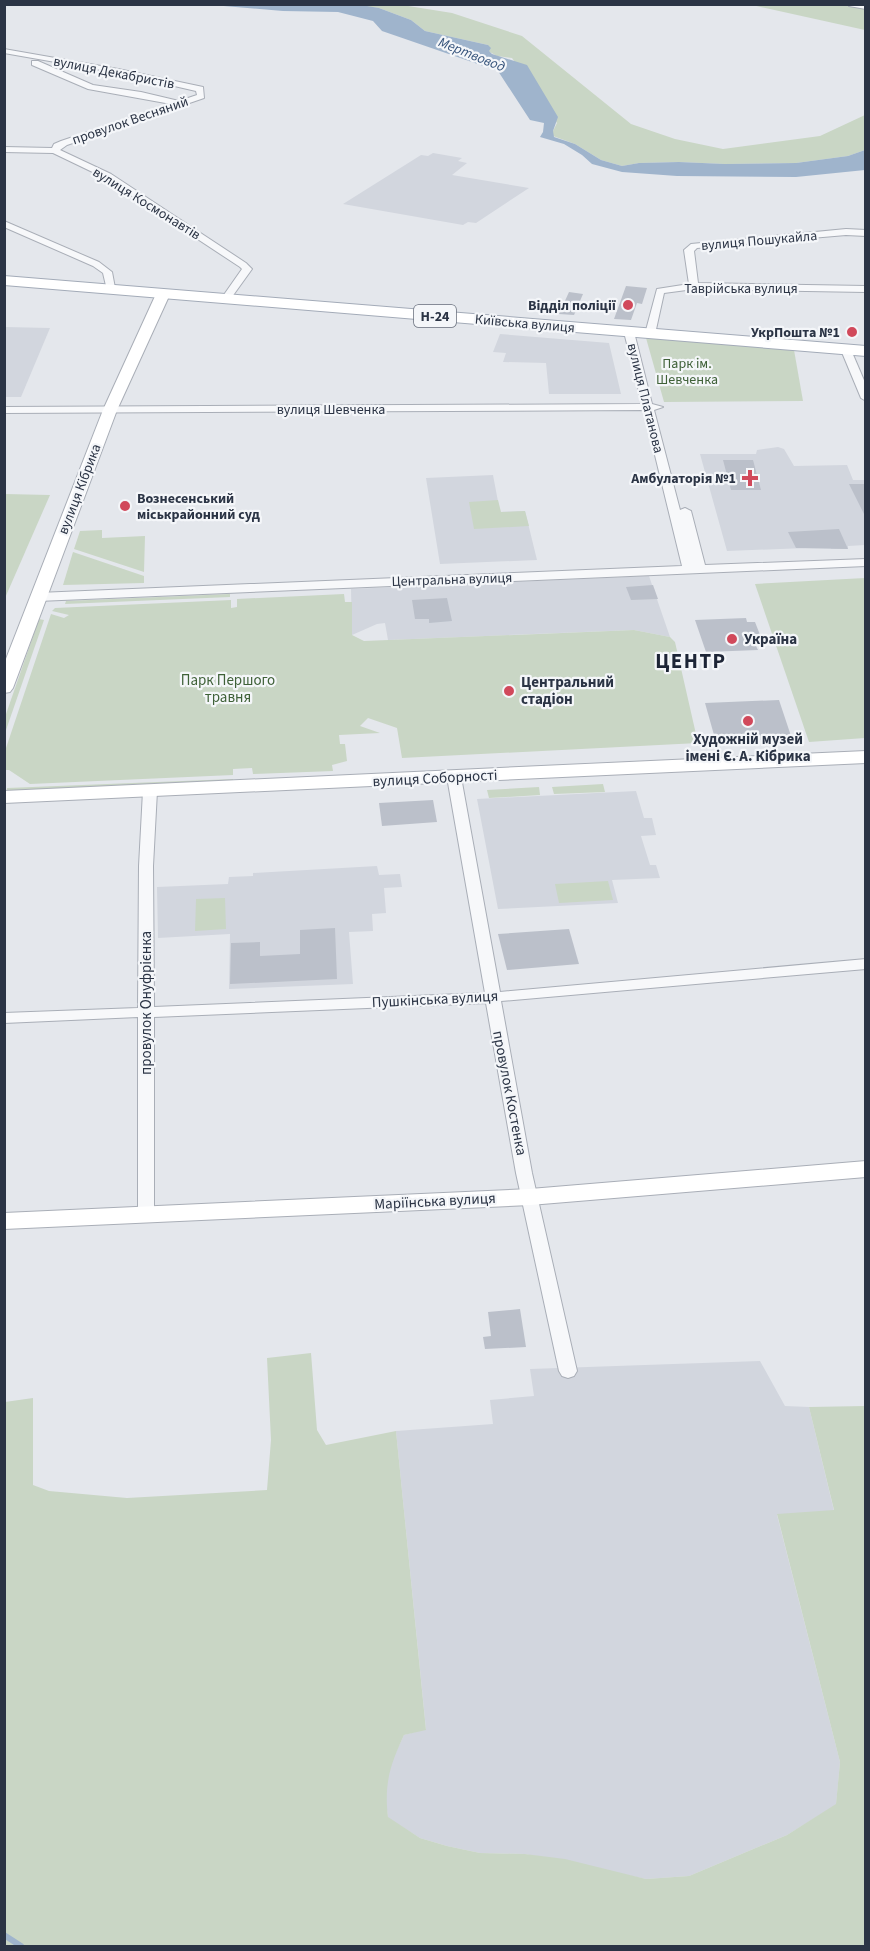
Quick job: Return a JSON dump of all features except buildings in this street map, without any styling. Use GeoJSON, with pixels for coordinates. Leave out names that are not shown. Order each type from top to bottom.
{"type":"FeatureCollection","features":[{"type":"Feature","properties":{"kind":"main road","name":"Київська вулиця"},"geometry":{"type":"LineString","coordinates":[[4,280],[866,351]]}},
{"type":"Feature","properties":{"kind":"main road","name":"вулиця Кібрика"},"geometry":{"type":"LineString","coordinates":[[4,688],[110,410],[163,294]]}},
{"type":"Feature","properties":{"kind":"main road","name":"вулиця Соборності"},"geometry":{"type":"LineString","coordinates":[[4,797],[866,757]]}},
{"type":"Feature","properties":{"kind":"main road","name":"Маріїнська вулиця"},"geometry":{"type":"LineString","coordinates":[[4,1221],[530,1197],[866,1169]]}},
{"type":"Feature","properties":{"kind":"street"},"geometry":{"type":"LineString","coordinates":[[852,4],[866,8]]}},
{"type":"Feature","properties":{"kind":"street","name":"вулиця Декабристів"},"geometry":{"type":"LineString","coordinates":[[4,51],[28,57],[118,70],[200,88]]}},
{"type":"Feature","properties":{"kind":"street","name":"вулиця Декабристів"},"geometry":{"type":"LineString","coordinates":[[28,57],[36,64],[91,87],[141,94],[179,103]]}},
{"type":"Feature","properties":{"kind":"street","name":"провулок Весняний"},"geometry":{"type":"LineString","coordinates":[[56,151],[57,146],[64,143],[201,96],[200,88]]}},
{"type":"Feature","properties":{"kind":"street","name":"вулиця Космонавтів"},"geometry":{"type":"LineString","coordinates":[[4,149],[56,151],[108,176],[243,265],[247,269],[226,299]]}},
{"type":"Feature","properties":{"kind":"street"},"geometry":{"type":"LineString","coordinates":[[4,224],[96,264],[107,272],[110,288]]}},
{"type":"Feature","properties":{"kind":"street","name":"вулиця Пошукайла"},"geometry":{"type":"LineString","coordinates":[[694,286],[689,250],[694,246],[846,232],[866,233]]}},
{"type":"Feature","properties":{"kind":"street","name":"Таврійська вулиця"},"geometry":{"type":"LineString","coordinates":[[639,333],[660,291],[694,286],[866,289]]}},
{"type":"Feature","properties":{"kind":"street","name":"вулиця Платанова"},"geometry":{"type":"LineString","coordinates":[[639,333],[653,407],[695,569]]}},
{"type":"Feature","properties":{"kind":"street"},"geometry":{"type":"LineString","coordinates":[[846,350],[866,398]]}},
{"type":"Feature","properties":{"kind":"street","name":"вулиця Шевченка"},"geometry":{"type":"LineString","coordinates":[[4,410],[653,407]]}},
{"type":"Feature","properties":{"kind":"street","name":"Центральна вулиця"},"geometry":{"type":"LineString","coordinates":[[38,597],[866,562]]}},
{"type":"Feature","properties":{"kind":"street","name":"провулок Костенка"},"geometry":{"type":"LineString","coordinates":[[454,777],[530,1197],[568,1371]]}},
{"type":"Feature","properties":{"kind":"street","name":"провулок Онуфрієнка"},"geometry":{"type":"LineString","coordinates":[[146,1215],[146,866],[150,791]]}},
{"type":"Feature","properties":{"kind":"street","name":"Пушкінська вулиця"},"geometry":{"type":"LineString","coordinates":[[4,1018],[474,999],[866,963]]}},
{"type":"Feature","properties":{"kind":"shaded area"},"geometry":{"type":"Polygon","coordinates":[[[433,153],[462,158],[458,161],[467,163],[452,175],[529,188],[476,223],[468,222],[463,225],[343,204],[421,155],[428,156],[433,153]]]}},
{"type":"Feature","properties":{"kind":"shaded area"},"geometry":{"type":"Polygon","coordinates":[[[5,327],[50,328],[21,397],[5,397],[5,327]]]}},
{"type":"Feature","properties":{"kind":"shaded area"},"geometry":{"type":"Polygon","coordinates":[[[500,334],[609,343],[621,394],[549,394],[546,363],[503,362],[506,353],[493,352],[500,334]]]}},
{"type":"Feature","properties":{"kind":"shaded area"},"geometry":{"type":"Polygon","coordinates":[[[778,447],[784,449],[794,466],[847,465],[853,480],[865,480],[865,545],[848,546],[848,549],[831,549],[830,547],[727,551],[700,454],[756,454],[757,450],[778,447]]]}},
{"type":"Feature","properties":{"kind":"shaded area"},"geometry":{"type":"Polygon","coordinates":[[[493,475],[500,512],[525,511],[537,560],[440,564],[426,478],[493,475]]]}},
{"type":"Feature","properties":{"kind":"shaded area"},"geometry":{"type":"Polygon","coordinates":[[[649,576],[670,637],[634,630],[388,640],[385,623],[352,635],[351,589],[649,576]]]}},
{"type":"Feature","properties":{"kind":"shaded area"},"geometry":{"type":"Polygon","coordinates":[[[636,791],[644,818],[652,818],[656,835],[641,836],[650,865],[656,865],[660,878],[612,880],[618,903],[498,909],[477,799],[636,791]]]}},
{"type":"Feature","properties":{"kind":"shaded area"},"geometry":{"type":"Polygon","coordinates":[[[377,866],[379,875],[400,874],[402,887],[384,888],[386,913],[372,914],[373,931],[349,932],[353,984],[229,989],[230,934],[158,938],[157,887],[228,884],[229,877],[253,876],[253,873],[377,866]]]}},
{"type":"Feature","properties":{"kind":"shaded area"},"geometry":{"type":"Polygon","coordinates":[[[760,1361],[785,1406],[809,1407],[834,1511],[777,1515],[840,1762],[836,1805],[787,1835],[689,1876],[646,1879],[525,1854],[480,1853],[447,1846],[420,1838],[388,1818],[385,1793],[391,1762],[404,1735],[426,1729],[396,1431],[493,1424],[490,1400],[534,1396],[530,1369],[760,1361]]]}},
{"type":"Feature","properties":{"kind":"green space"},"geometry":{"type":"Polygon","coordinates":[[[351,5],[402,5],[452,13],[522,36],[631,124],[675,139],[723,149],[820,136],[865,115],[865,150],[848,156],[796,163],[679,162],[639,163],[622,166],[601,160],[575,144],[553,136],[557,123],[512,58],[497,56],[488,51],[488,45],[425,31],[411,20],[379,8],[351,5]]]}},
{"type":"Feature","properties":{"kind":"green space"},"geometry":{"type":"Polygon","coordinates":[[[752,5],[848,5],[865,8],[865,30],[752,5]]]}},
{"type":"Feature","properties":{"kind":"green space","name":"Парк ім. Шевченка"},"geometry":{"type":"Polygon","coordinates":[[[646,338],[794,350],[803,401],[664,402],[646,338]]]}},
{"type":"Feature","properties":{"kind":"green space"},"geometry":{"type":"Polygon","coordinates":[[[4,494],[50,495],[5,598],[4,494]]]}},
{"type":"Feature","properties":{"kind":"green space"},"geometry":{"type":"Polygon","coordinates":[[[498,500],[501,512],[525,511],[529,526],[474,529],[469,502],[498,500]]]}},
{"type":"Feature","properties":{"kind":"green space"},"geometry":{"type":"Polygon","coordinates":[[[102,530],[102,538],[145,536],[144,572],[74,549],[80,531],[102,530]]]}},
{"type":"Feature","properties":{"kind":"green space"},"geometry":{"type":"Polygon","coordinates":[[[73,552],[144,576],[144,583],[63,585],[73,552]]]}},
{"type":"Feature","properties":{"kind":"green space"},"geometry":{"type":"Polygon","coordinates":[[[865,578],[865,738],[809,742],[755,584],[865,578]]]}},
{"type":"Feature","properties":{"kind":"green space"},"geometry":{"type":"Polygon","coordinates":[[[230,594],[230,597],[65,604],[66,601],[230,594]]]}},
{"type":"Feature","properties":{"kind":"green space","name":"Парк Першого травня"},"geometry":{"type":"Polygon","coordinates":[[[344,594],[345,602],[352,602],[352,635],[364,641],[634,630],[670,637],[675,642],[698,743],[402,758],[397,728],[368,718],[360,726],[380,733],[339,735],[340,744],[345,744],[347,761],[332,765],[333,771],[253,774],[252,768],[233,769],[233,775],[30,784],[9,770],[5,770],[5,751],[51,614],[64,618],[69,615],[52,611],[55,608],[231,600],[231,608],[237,607],[237,599],[344,594]]]}},
{"type":"Feature","properties":{"kind":"green space"},"geometry":{"type":"Polygon","coordinates":[[[39,619],[44,620],[5,733],[5,717],[39,619]]]}},
{"type":"Feature","properties":{"kind":"green space"},"geometry":{"type":"Polygon","coordinates":[[[233,779],[233,782],[7,791],[7,788],[233,779]]]}},
{"type":"Feature","properties":{"kind":"green space"},"geometry":{"type":"Polygon","coordinates":[[[603,784],[605,792],[554,794],[552,787],[603,784]]]}},
{"type":"Feature","properties":{"kind":"green space"},"geometry":{"type":"Polygon","coordinates":[[[539,787],[540,795],[489,798],[487,790],[539,787]]]}},
{"type":"Feature","properties":{"kind":"green space"},"geometry":{"type":"Polygon","coordinates":[[[608,881],[613,900],[559,903],[555,884],[608,881]]]}},
{"type":"Feature","properties":{"kind":"green space"},"geometry":{"type":"Polygon","coordinates":[[[225,898],[226,929],[195,931],[196,899],[225,898]]]}},
{"type":"Feature","properties":{"kind":"green space"},"geometry":{"type":"Polygon","coordinates":[[[311,1353],[317,1430],[326,1445],[396,1431],[426,1730],[404,1735],[399,1746],[388,1784],[388,1817],[420,1838],[447,1846],[480,1853],[525,1854],[565,1859],[646,1879],[689,1876],[787,1835],[836,1804],[840,1762],[777,1514],[834,1510],[809,1407],[865,1406],[865,1946],[5,1946],[5,1402],[33,1398],[33,1485],[49,1491],[127,1498],[267,1490],[271,1440],[267,1358],[311,1353]]]}},
{"type":"Feature","properties":{"kind":"water","name":"Мертвовод"},"geometry":{"type":"Polygon","coordinates":[[[212,5],[361,5],[379,8],[411,20],[425,31],[488,45],[492,54],[527,65],[558,117],[553,131],[554,137],[575,144],[601,160],[622,166],[639,163],[679,162],[796,163],[848,156],[865,150],[865,170],[796,177],[677,176],[622,172],[592,164],[564,144],[540,137],[544,123],[530,120],[498,71],[382,31],[373,21],[338,12],[283,11],[212,5]]]}},
{"type":"Feature","properties":{"kind":"waterway"},"geometry":{"type":"LineString","coordinates":[[4,1935],[21,1946]]}},
{"type":"Feature","properties":{"kind":"place","name":"Відділ поліції"},"geometry":{"type":"Point","coordinates":[628,305]}},
{"type":"Feature","properties":{"kind":"place","name":"УкрПошта №1"},"geometry":{"type":"Point","coordinates":[852,332]}},
{"type":"Feature","properties":{"kind":"place","name":"Амбулаторія №1"},"geometry":{"type":"Point","coordinates":[750,478]}},
{"type":"Feature","properties":{"kind":"place","name":"Вознесенський міськрайонний суд"},"geometry":{"type":"Point","coordinates":[125,506]}},
{"type":"Feature","properties":{"kind":"place","name":"Україна"},"geometry":{"type":"Point","coordinates":[732,639]}},
{"type":"Feature","properties":{"kind":"place","name":"Центральний стадіон"},"geometry":{"type":"Point","coordinates":[509,691]}},
{"type":"Feature","properties":{"kind":"place","name":"Художній музей імені Є. А. Кібрика"},"geometry":{"type":"Point","coordinates":[748,721]}},
{"type":"Feature","properties":{"kind":"district","name":"ЦЕНТР"},"geometry":{"type":"Point","coordinates":[691,661]}}]}
